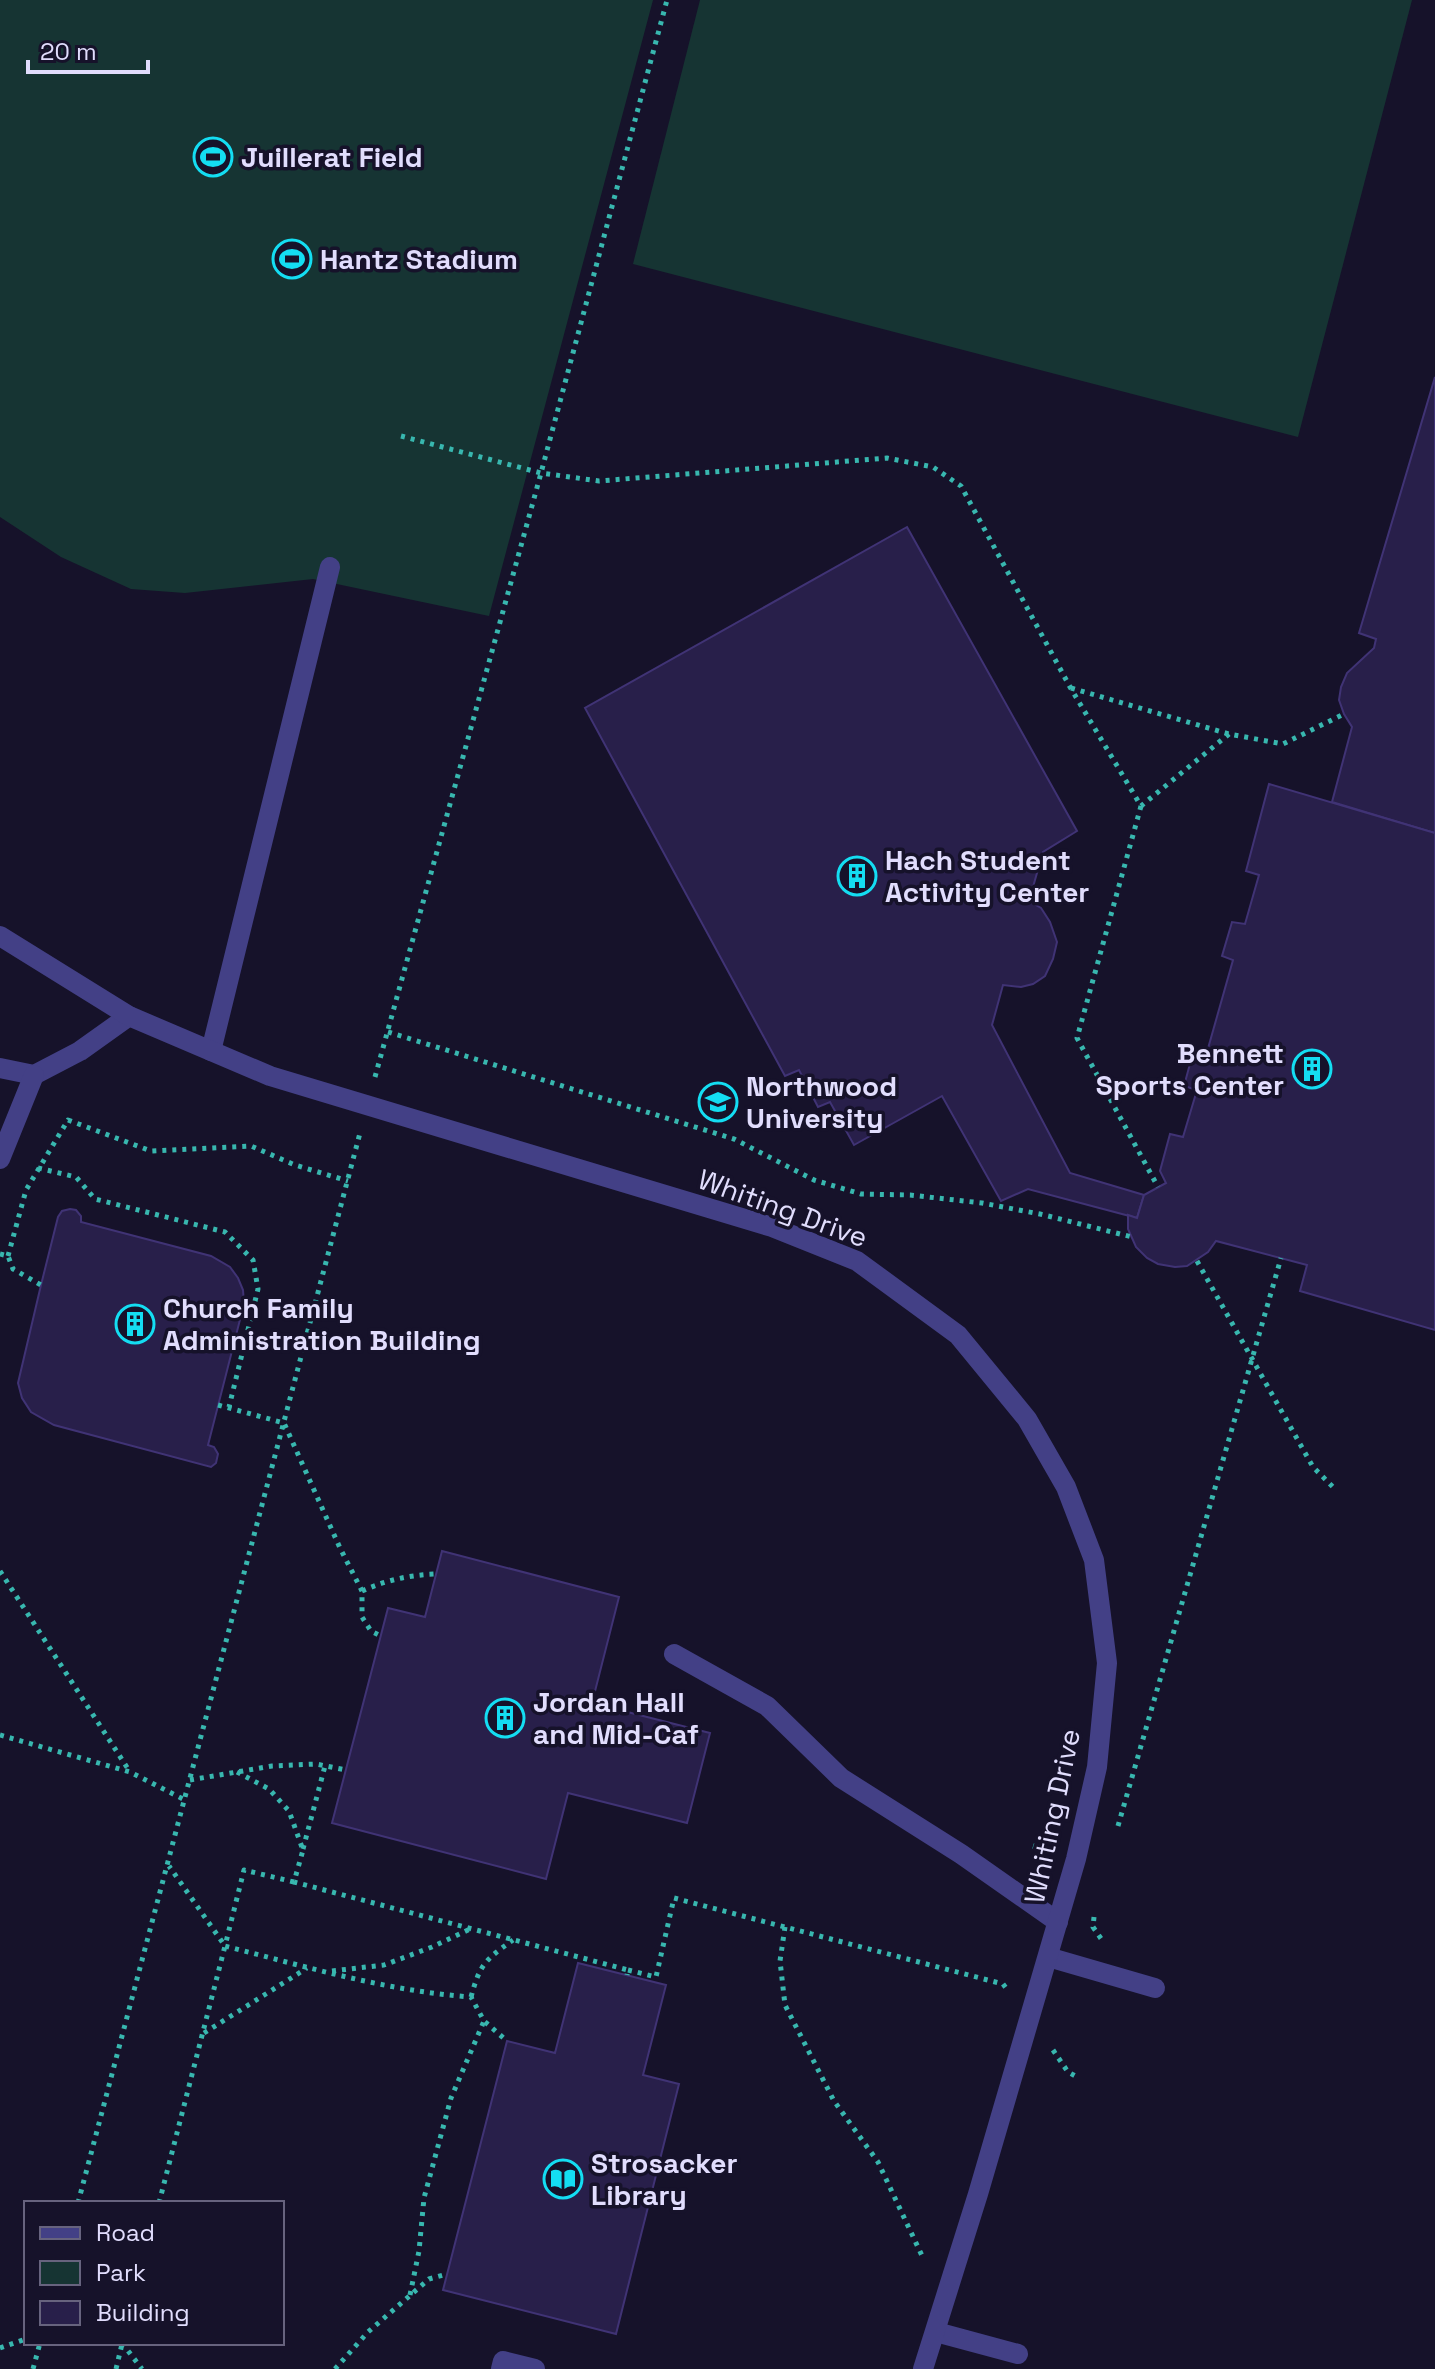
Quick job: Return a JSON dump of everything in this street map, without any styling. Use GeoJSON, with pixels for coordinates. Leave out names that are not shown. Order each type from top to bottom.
{"type":"FeatureCollection","features":[{"type":"Feature","properties":{"kind":"street"},"geometry":{"type":"LineString","coordinates":[[211,1051],[330,567]]}},
{"type":"Feature","properties":{"kind":"street","name":"Whiting Drive"},"geometry":{"type":"LineString","coordinates":[[0,936],[129,1016],[270,1076],[772,1227],[857,1261],[958,1335],[1027,1419],[1066,1487],[1094,1560],[1107,1663],[1097,1767],[1076,1859],[1048,1957],[923,2369]]}},
{"type":"Feature","properties":{"kind":"street"},"geometry":{"type":"LineString","coordinates":[[0,1068],[34,1075],[80,1051],[129,1016]]}},
{"type":"Feature","properties":{"kind":"street"},"geometry":{"type":"LineString","coordinates":[[0,1159],[34,1075]]}},
{"type":"Feature","properties":{"kind":"street"},"geometry":{"type":"LineString","coordinates":[[674,1654],[767,1706],[841,1778],[961,1854],[1058,1922]]}},
{"type":"Feature","properties":{"kind":"street"},"geometry":{"type":"LineString","coordinates":[[1048,1957],[1155,1988]]}},
{"type":"Feature","properties":{"kind":"street"},"geometry":{"type":"LineString","coordinates":[[936,2332],[1018,2354]]}},
{"type":"Feature","properties":{"kind":"street"},"geometry":{"type":"LineString","coordinates":[[501,2369],[503,2361],[535,2369]]}},
{"type":"Feature","properties":{"kind":"path"},"geometry":{"type":"LineString","coordinates":[[401,436],[541,473],[599,481],[887,458],[933,467],[961,486],[1070,687],[1141,806]]}},
{"type":"Feature","properties":{"kind":"path"},"geometry":{"type":"LineString","coordinates":[[1070,687],[1229,734],[1283,744],[1344,714]]}},
{"type":"Feature","properties":{"kind":"path"},"geometry":{"type":"LineString","coordinates":[[1158,1187],[1077,1038],[1141,806],[1229,734]]}},
{"type":"Feature","properties":{"kind":"path"},"geometry":{"type":"LineString","coordinates":[[388,1032],[734,1139],[814,1180],[861,1194],[910,1195],[982,1203],[1132,1237]]}},
{"type":"Feature","properties":{"kind":"path"},"geometry":{"type":"LineString","coordinates":[[41,1285],[13,1269],[8,1256],[26,1190],[68,1120],[151,1151],[251,1146],[295,1165],[348,1181]]}},
{"type":"Feature","properties":{"kind":"path"},"geometry":{"type":"LineString","coordinates":[[0,1159],[76,1177],[95,1199],[225,1232],[253,1260],[258,1289],[229,1407]]}},
{"type":"Feature","properties":{"kind":"path"},"geometry":{"type":"LineString","coordinates":[[0,1254],[8,1256]]}},
{"type":"Feature","properties":{"kind":"path"},"geometry":{"type":"LineString","coordinates":[[1115,1838],[1281,1258]]}},
{"type":"Feature","properties":{"kind":"path"},"geometry":{"type":"LineString","coordinates":[[1197,1261],[1313,1467],[1333,1487]]}},
{"type":"Feature","properties":{"kind":"path"},"geometry":{"type":"LineString","coordinates":[[218,1405],[284,1423],[362,1591],[362,1617],[371,1631],[381,1636]]}},
{"type":"Feature","properties":{"kind":"path"},"geometry":{"type":"LineString","coordinates":[[0,1571],[130,1772]]}},
{"type":"Feature","properties":{"kind":"path"},"geometry":{"type":"LineString","coordinates":[[362,1591],[409,1575],[436,1574]]}},
{"type":"Feature","properties":{"kind":"path"},"geometry":{"type":"LineString","coordinates":[[0,1735],[130,1772],[185,1800]]}},
{"type":"Feature","properties":{"kind":"path"},"geometry":{"type":"LineString","coordinates":[[190,1780],[272,1766],[316,1764],[346,1770]]}},
{"type":"Feature","properties":{"kind":"path"},"geometry":{"type":"LineString","coordinates":[[294,1882],[325,1766]]}},
{"type":"Feature","properties":{"kind":"path"},"geometry":{"type":"LineString","coordinates":[[237,1772],[269,1789],[289,1811],[303,1850]]}},
{"type":"Feature","properties":{"kind":"path"},"geometry":{"type":"LineString","coordinates":[[168,1865],[225,1946],[428,1994],[471,1997]]}},
{"type":"Feature","properties":{"kind":"path"},"geometry":{"type":"LineString","coordinates":[[160,2201],[244,1870],[627,1973],[656,1977],[674,1898],[1003,1984],[1068,2072],[1079,2078]]}},
{"type":"Feature","properties":{"kind":"path"},"geometry":{"type":"LineString","coordinates":[[1094,1909],[1093,1927],[1110,1947]]}},
{"type":"Feature","properties":{"kind":"path"},"geometry":{"type":"LineString","coordinates":[[785,1927],[780,1961],[785,2005],[834,2101],[878,2162],[924,2260]]}},
{"type":"Feature","properties":{"kind":"path"},"geometry":{"type":"LineString","coordinates":[[327,1972],[384,1965],[471,1929]]}},
{"type":"Feature","properties":{"kind":"path"},"geometry":{"type":"LineString","coordinates":[[507,2041],[484,2021],[471,1997],[478,1973],[488,1958],[513,1940]]}},
{"type":"Feature","properties":{"kind":"path"},"geometry":{"type":"LineString","coordinates":[[203,2034],[308,1967]]}},
{"type":"Feature","properties":{"kind":"path"},"geometry":{"type":"LineString","coordinates":[[410,2295],[419,2251],[424,2198],[451,2098],[484,2021]]}},
{"type":"Feature","properties":{"kind":"path"},"geometry":{"type":"LineString","coordinates":[[335,2369],[368,2332],[410,2295],[429,2279],[447,2274]]}},
{"type":"Feature","properties":{"kind":"path"},"geometry":{"type":"LineString","coordinates":[[0,2348],[24,2340]]}},
{"type":"Feature","properties":{"kind":"path"},"geometry":{"type":"LineString","coordinates":[[33,2369],[39,2345]]}},
{"type":"Feature","properties":{"kind":"path"},"geometry":{"type":"LineString","coordinates":[[116,2369],[122,2345]]}},
{"type":"Feature","properties":{"kind":"path"},"geometry":{"type":"LineString","coordinates":[[124,2345],[142,2369]]}},
{"type":"Feature","properties":{"kind":"green space","name":"Hantz Stadium"},"geometry":{"type":"Polygon","coordinates":[[[0,0],[653,0],[489,616],[313,579],[185,593],[131,589],[61,557],[0,517],[0,0]]]}},
{"type":"Feature","properties":{"kind":"green space"},"geometry":{"type":"Polygon","coordinates":[[[700,0],[1412,0],[1298,437],[633,264],[700,0]]]}},
{"type":"Feature","properties":{"kind":"building"},"geometry":{"type":"Polygon","coordinates":[[[1435,377],[1435,833],[1332,802],[1352,727],[1339,700],[1341,687],[1347,673],[1374,648],[1376,639],[1359,633],[1435,377]]]}},
{"type":"Feature","properties":{"kind":"building","name":"Hach Student Activity Center"},"geometry":{"type":"Polygon","coordinates":[[[907,527],[1077,831],[1043,852],[1029,901],[1041,908],[1050,922],[1057,942],[1053,959],[1045,976],[1033,984],[1021,987],[1003,985],[992,1025],[1070,1173],[1144,1195],[1137,1218],[1028,1189],[1001,1201],[942,1096],[854,1145],[830,1102],[818,1107],[799,1070],[785,1076],[585,708],[907,527]]]}},
{"type":"Feature","properties":{"kind":"building","name":"Bennett Sports Center"},"geometry":{"type":"Polygon","coordinates":[[[1269,784],[1435,833],[1435,1330],[1300,1291],[1307,1265],[1216,1241],[1208,1252],[1187,1266],[1158,1264],[1136,1247],[1128,1229],[1128,1215],[1137,1218],[1144,1195],[1166,1183],[1160,1171],[1170,1134],[1183,1137],[1197,1090],[1184,1086],[1194,1049],[1207,1052],[1233,960],[1222,956],[1232,922],[1245,924],[1259,875],[1246,871],[1269,784]]]}},
{"type":"Feature","properties":{"kind":"building","name":"Church Family Administration Building"},"geometry":{"type":"Polygon","coordinates":[[[76,1210],[81,1222],[211,1256],[230,1267],[238,1278],[244,1304],[208,1445],[214,1447],[218,1454],[216,1463],[211,1467],[54,1425],[31,1412],[22,1398],[18,1383],[58,1217],[62,1211],[76,1210]]]}},
{"type":"Feature","properties":{"kind":"building","name":"Jordan Hall and Mid-Caf"},"geometry":{"type":"Polygon","coordinates":[[[442,1551],[619,1597],[592,1703],[710,1733],[687,1823],[568,1793],[546,1879],[332,1823],[388,1608],[425,1617],[442,1551]]]}},
{"type":"Feature","properties":{"kind":"building","name":"Strosacker Library"},"geometry":{"type":"Polygon","coordinates":[[[578,1963],[666,1985],[643,2075],[679,2084],[616,2334],[443,2290],[507,2041],[555,2053],[578,1963]]]}},
{"type":"Feature","properties":{"kind":"place","name":"Juillerat Field"},"geometry":{"type":"Point","coordinates":[213,157]}},
{"type":"Feature","properties":{"kind":"place","name":"Hantz Stadium"},"geometry":{"type":"Point","coordinates":[292,259]}},
{"type":"Feature","properties":{"kind":"place","name":"Hach Student Activity Center"},"geometry":{"type":"Point","coordinates":[857,876]}},
{"type":"Feature","properties":{"kind":"place","name":"Bennett Sports Center"},"geometry":{"type":"Point","coordinates":[1312,1069]}},
{"type":"Feature","properties":{"kind":"place","name":"Northwood University"},"geometry":{"type":"Point","coordinates":[718,1102]}},
{"type":"Feature","properties":{"kind":"place","name":"Church Family Administration Building"},"geometry":{"type":"Point","coordinates":[135,1324]}},
{"type":"Feature","properties":{"kind":"place","name":"Jordan Hall and Mid-Caf"},"geometry":{"type":"Point","coordinates":[505,1718]}},
{"type":"Feature","properties":{"kind":"place","name":"Strosacker Library"},"geometry":{"type":"Point","coordinates":[563,2179]}}]}
